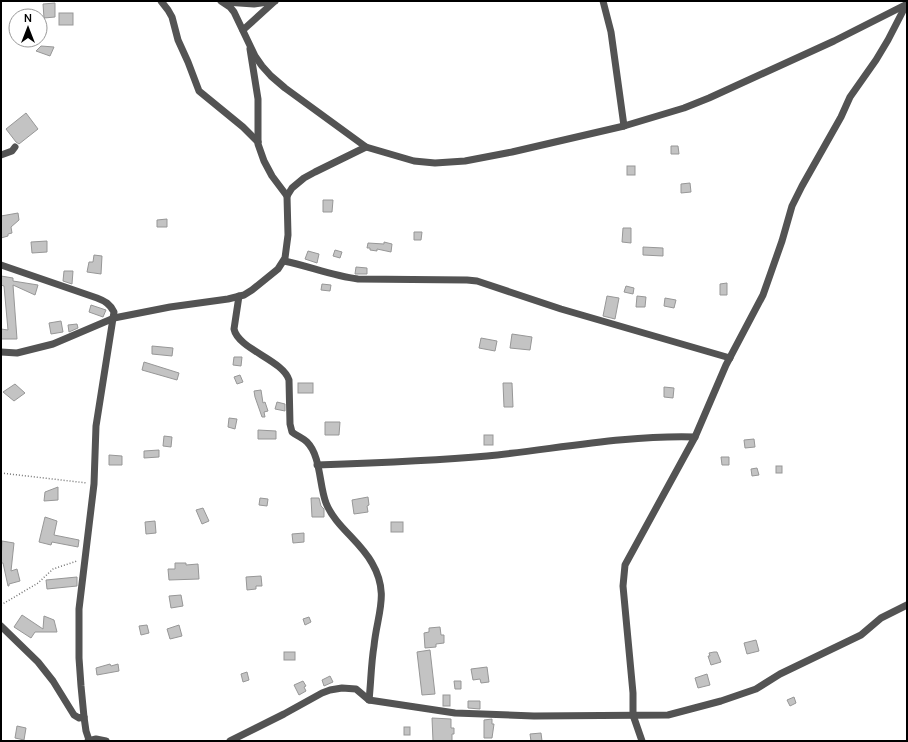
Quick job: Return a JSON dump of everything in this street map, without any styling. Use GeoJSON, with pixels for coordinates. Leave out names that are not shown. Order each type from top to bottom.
{"type":"FeatureCollection","features":[{"type":"Feature","properties":{"kind":"street"},"geometry":{"type":"LineString","coordinates":[[161,1],[172,17],[178,40],[199,91],[243,127],[258,142]]}},
{"type":"Feature","properties":{"kind":"street"},"geometry":{"type":"LineString","coordinates":[[223,2],[254,4],[275,1]]}},
{"type":"Feature","properties":{"kind":"street"},"geometry":{"type":"LineString","coordinates":[[243,30],[256,20],[275,1]]}},
{"type":"Feature","properties":{"kind":"street"},"geometry":{"type":"LineString","coordinates":[[603,1],[611,32],[624,126]]}},
{"type":"Feature","properties":{"kind":"street"},"geometry":{"type":"LineString","coordinates":[[223,2],[234,12],[262,66],[285,88],[366,148],[414,161],[435,163],[458,161],[512,152],[624,126],[665,114],[709,98],[834,41],[906,5]]}},
{"type":"Feature","properties":{"kind":"street"},"geometry":{"type":"LineString","coordinates":[[642,741],[633,716],[633,693],[623,586],[624,571],[633,550],[695,438],[730,358],[763,295],[782,241],[792,206],[841,117],[850,97],[885,45],[906,5]]}},
{"type":"Feature","properties":{"kind":"street"},"geometry":{"type":"LineString","coordinates":[[1,352],[17,353],[53,344],[114,318],[239,296],[252,290],[278,269],[284,261],[288,244],[287,196],[267,165],[258,142],[258,99],[249,43]]}},
{"type":"Feature","properties":{"kind":"street"},"geometry":{"type":"LineString","coordinates":[[1,155],[12,151],[15,147]]}},
{"type":"Feature","properties":{"kind":"street"},"geometry":{"type":"LineString","coordinates":[[287,196],[292,188],[304,178],[366,148]]}},
{"type":"Feature","properties":{"kind":"street"},"geometry":{"type":"LineString","coordinates":[[284,261],[344,277],[358,279],[467,280],[730,358]]}},
{"type":"Feature","properties":{"kind":"street"},"geometry":{"type":"LineString","coordinates":[[1,265],[107,302],[114,312],[96,426],[94,484],[79,622],[79,658],[84,717],[89,741],[96,739],[106,741]]}},
{"type":"Feature","properties":{"kind":"street"},"geometry":{"type":"LineString","coordinates":[[239,296],[234,329],[235,333],[244,342],[288,376],[292,432],[304,439],[311,447],[317,465],[322,490],[331,513],[368,556],[373,564],[379,581],[382,601],[374,645],[369,700]]}},
{"type":"Feature","properties":{"kind":"street"},"geometry":{"type":"LineString","coordinates":[[317,465],[439,460],[619,440],[695,438]]}},
{"type":"Feature","properties":{"kind":"street"},"geometry":{"type":"LineString","coordinates":[[230,741],[330,690],[342,688],[356,689],[369,700],[456,713],[534,716],[668,715],[721,701],[756,689],[780,674],[861,635],[881,618],[907,605]]}},
{"type":"Feature","properties":{"kind":"street"},"geometry":{"type":"LineString","coordinates":[[1,626],[38,662],[74,715],[79,718],[84,717]]}},
{"type":"Feature","properties":{"kind":"path"},"geometry":{"type":"LineString","coordinates":[[1,473],[94,484]]}},
{"type":"Feature","properties":{"kind":"path"},"geometry":{"type":"LineString","coordinates":[[1,605],[38,583],[53,569],[85,558]]}},
{"type":"Feature","properties":{"kind":"building"},"geometry":{"type":"Polygon","coordinates":[[[55,3],[55,17],[48,18],[48,8],[43,8],[43,4],[55,3]]]}},
{"type":"Feature","properties":{"kind":"building"},"geometry":{"type":"Polygon","coordinates":[[[59,13],[73,13],[73,25],[59,25],[59,13]]]}},
{"type":"Feature","properties":{"kind":"building"},"geometry":{"type":"Polygon","coordinates":[[[54,47],[50,56],[36,51],[39,48],[54,47]]]}},
{"type":"Feature","properties":{"kind":"building"},"geometry":{"type":"Polygon","coordinates":[[[26,113],[38,129],[19,144],[6,129],[26,113]]]}},
{"type":"Feature","properties":{"kind":"building"},"geometry":{"type":"Polygon","coordinates":[[[671,146],[678,146],[679,154],[671,154],[671,146]]]}},
{"type":"Feature","properties":{"kind":"building"},"geometry":{"type":"Polygon","coordinates":[[[627,166],[635,166],[635,175],[627,175],[627,166]]]}},
{"type":"Feature","properties":{"kind":"building"},"geometry":{"type":"Polygon","coordinates":[[[690,183],[691,192],[681,193],[681,184],[690,183]]]}},
{"type":"Feature","properties":{"kind":"building"},"geometry":{"type":"Polygon","coordinates":[[[323,200],[333,200],[332,212],[323,212],[323,200]]]}},
{"type":"Feature","properties":{"kind":"building"},"geometry":{"type":"Polygon","coordinates":[[[18,213],[19,220],[11,227],[12,233],[1,238],[1,216],[18,213]]]}},
{"type":"Feature","properties":{"kind":"building"},"geometry":{"type":"Polygon","coordinates":[[[167,219],[167,227],[157,227],[157,220],[167,219]]]}},
{"type":"Feature","properties":{"kind":"building"},"geometry":{"type":"Polygon","coordinates":[[[623,228],[631,228],[631,243],[622,242],[623,228]]]}},
{"type":"Feature","properties":{"kind":"building"},"geometry":{"type":"Polygon","coordinates":[[[414,232],[422,232],[421,240],[414,240],[414,232]]]}},
{"type":"Feature","properties":{"kind":"building"},"geometry":{"type":"Polygon","coordinates":[[[47,241],[47,252],[32,253],[31,242],[47,241]]]}},
{"type":"Feature","properties":{"kind":"building"},"geometry":{"type":"Polygon","coordinates":[[[384,242],[392,244],[391,252],[377,249],[377,251],[370,250],[370,248],[367,248],[368,243],[384,244],[384,242]]]}},
{"type":"Feature","properties":{"kind":"building"},"geometry":{"type":"Polygon","coordinates":[[[643,247],[663,248],[663,256],[643,255],[643,247]]]}},
{"type":"Feature","properties":{"kind":"building"},"geometry":{"type":"Polygon","coordinates":[[[335,250],[342,252],[340,258],[333,256],[335,250]]]}},
{"type":"Feature","properties":{"kind":"building"},"geometry":{"type":"Polygon","coordinates":[[[308,251],[319,254],[317,263],[305,259],[308,251]]]}},
{"type":"Feature","properties":{"kind":"building"},"geometry":{"type":"Polygon","coordinates":[[[94,255],[102,256],[101,274],[87,272],[89,262],[93,262],[94,255]]]}},
{"type":"Feature","properties":{"kind":"building"},"geometry":{"type":"Polygon","coordinates":[[[356,267],[367,268],[367,274],[355,274],[356,267]]]}},
{"type":"Feature","properties":{"kind":"building"},"geometry":{"type":"Polygon","coordinates":[[[64,271],[73,271],[72,284],[63,281],[64,271]]]}},
{"type":"Feature","properties":{"kind":"building"},"geometry":{"type":"Polygon","coordinates":[[[1,276],[13,278],[13,281],[38,285],[35,295],[13,285],[17,339],[1,339],[1,329],[8,330],[4,286],[1,285],[1,276]]]}},
{"type":"Feature","properties":{"kind":"building"},"geometry":{"type":"Polygon","coordinates":[[[727,283],[727,295],[720,295],[720,284],[727,283]]]}},
{"type":"Feature","properties":{"kind":"building"},"geometry":{"type":"Polygon","coordinates":[[[322,284],[331,285],[330,291],[321,290],[322,284]]]}},
{"type":"Feature","properties":{"kind":"building"},"geometry":{"type":"Polygon","coordinates":[[[626,286],[634,288],[633,294],[624,292],[626,286]]]}},
{"type":"Feature","properties":{"kind":"building"},"geometry":{"type":"Polygon","coordinates":[[[607,296],[619,298],[615,319],[603,316],[607,296]]]}},
{"type":"Feature","properties":{"kind":"building"},"geometry":{"type":"Polygon","coordinates":[[[637,296],[646,297],[645,307],[636,307],[637,296]]]}},
{"type":"Feature","properties":{"kind":"building"},"geometry":{"type":"Polygon","coordinates":[[[665,298],[676,300],[674,308],[664,306],[665,298]]]}},
{"type":"Feature","properties":{"kind":"building"},"geometry":{"type":"Polygon","coordinates":[[[91,305],[106,310],[103,317],[89,312],[91,305]]]}},
{"type":"Feature","properties":{"kind":"building"},"geometry":{"type":"Polygon","coordinates":[[[61,321],[63,332],[51,334],[49,323],[61,321]]]}},
{"type":"Feature","properties":{"kind":"building"},"geometry":{"type":"Polygon","coordinates":[[[77,324],[78,328],[69,332],[68,325],[77,324]]]}},
{"type":"Feature","properties":{"kind":"building"},"geometry":{"type":"Polygon","coordinates":[[[512,334],[532,337],[530,350],[510,348],[512,334]]]}},
{"type":"Feature","properties":{"kind":"building"},"geometry":{"type":"Polygon","coordinates":[[[481,338],[497,341],[495,351],[479,348],[481,338]]]}},
{"type":"Feature","properties":{"kind":"building"},"geometry":{"type":"Polygon","coordinates":[[[152,346],[173,348],[172,356],[152,354],[152,346]]]}},
{"type":"Feature","properties":{"kind":"building"},"geometry":{"type":"Polygon","coordinates":[[[234,357],[242,357],[241,366],[233,365],[234,357]]]}},
{"type":"Feature","properties":{"kind":"building"},"geometry":{"type":"Polygon","coordinates":[[[144,362],[179,373],[177,380],[142,370],[144,362]]]}},
{"type":"Feature","properties":{"kind":"building"},"geometry":{"type":"Polygon","coordinates":[[[240,375],[243,382],[237,384],[234,377],[240,375]]]}},
{"type":"Feature","properties":{"kind":"building"},"geometry":{"type":"Polygon","coordinates":[[[298,383],[313,383],[313,393],[298,393],[298,383]]]}},
{"type":"Feature","properties":{"kind":"building"},"geometry":{"type":"Polygon","coordinates":[[[503,383],[512,383],[513,407],[504,407],[503,383]]]}},
{"type":"Feature","properties":{"kind":"building"},"geometry":{"type":"Polygon","coordinates":[[[15,384],[25,393],[14,401],[3,392],[15,384]]]}},
{"type":"Feature","properties":{"kind":"building"},"geometry":{"type":"Polygon","coordinates":[[[664,387],[674,388],[673,398],[664,397],[664,387]]]}},
{"type":"Feature","properties":{"kind":"building"},"geometry":{"type":"Polygon","coordinates":[[[261,390],[263,403],[265,402],[268,411],[264,412],[265,417],[262,417],[254,391],[261,390]]]}},
{"type":"Feature","properties":{"kind":"building"},"geometry":{"type":"Polygon","coordinates":[[[277,402],[285,404],[285,411],[275,409],[277,402]]]}},
{"type":"Feature","properties":{"kind":"building"},"geometry":{"type":"Polygon","coordinates":[[[229,418],[237,419],[235,429],[228,427],[229,418]]]}},
{"type":"Feature","properties":{"kind":"building"},"geometry":{"type":"Polygon","coordinates":[[[325,422],[340,422],[339,435],[325,435],[325,422]]]}},
{"type":"Feature","properties":{"kind":"building"},"geometry":{"type":"Polygon","coordinates":[[[258,430],[276,431],[276,439],[258,439],[258,430]]]}},
{"type":"Feature","properties":{"kind":"building"},"geometry":{"type":"Polygon","coordinates":[[[484,435],[493,435],[493,445],[484,445],[484,435]]]}},
{"type":"Feature","properties":{"kind":"building"},"geometry":{"type":"Polygon","coordinates":[[[164,436],[172,437],[171,447],[163,446],[164,436]]]}},
{"type":"Feature","properties":{"kind":"building"},"geometry":{"type":"Polygon","coordinates":[[[754,439],[755,447],[745,448],[744,440],[754,439]]]}},
{"type":"Feature","properties":{"kind":"building"},"geometry":{"type":"Polygon","coordinates":[[[159,450],[159,457],[144,458],[144,451],[159,450]]]}},
{"type":"Feature","properties":{"kind":"building"},"geometry":{"type":"Polygon","coordinates":[[[109,455],[122,456],[122,465],[109,465],[109,455]]]}},
{"type":"Feature","properties":{"kind":"building"},"geometry":{"type":"Polygon","coordinates":[[[721,457],[729,457],[729,465],[722,465],[721,457]]]}},
{"type":"Feature","properties":{"kind":"building"},"geometry":{"type":"Polygon","coordinates":[[[776,466],[782,466],[782,473],[776,473],[776,466]]]}},
{"type":"Feature","properties":{"kind":"building"},"geometry":{"type":"Polygon","coordinates":[[[757,468],[759,475],[752,476],[751,469],[757,468]]]}},
{"type":"Feature","properties":{"kind":"building"},"geometry":{"type":"Polygon","coordinates":[[[58,487],[58,500],[44,501],[45,492],[58,487]]]}},
{"type":"Feature","properties":{"kind":"building"},"geometry":{"type":"Polygon","coordinates":[[[368,497],[368,512],[354,514],[352,500],[368,497]]]}},
{"type":"Feature","properties":{"kind":"building"},"geometry":{"type":"Polygon","coordinates":[[[260,498],[268,499],[267,506],[259,505],[260,498]]]}},
{"type":"Feature","properties":{"kind":"building"},"geometry":{"type":"Polygon","coordinates":[[[311,498],[319,498],[321,506],[324,509],[324,517],[312,517],[311,498]]]}},
{"type":"Feature","properties":{"kind":"building"},"geometry":{"type":"Polygon","coordinates":[[[203,508],[209,521],[202,524],[196,510],[203,508]]]}},
{"type":"Feature","properties":{"kind":"building"},"geometry":{"type":"Polygon","coordinates":[[[45,517],[57,521],[54,535],[79,540],[78,547],[52,542],[51,545],[39,542],[45,517]]]}},
{"type":"Feature","properties":{"kind":"building"},"geometry":{"type":"Polygon","coordinates":[[[155,521],[156,533],[146,534],[145,522],[155,521]]]}},
{"type":"Feature","properties":{"kind":"building"},"geometry":{"type":"Polygon","coordinates":[[[391,522],[403,522],[403,532],[391,532],[391,522]]]}},
{"type":"Feature","properties":{"kind":"building"},"geometry":{"type":"Polygon","coordinates":[[[304,533],[304,542],[293,543],[292,534],[304,533]]]}},
{"type":"Feature","properties":{"kind":"building"},"geometry":{"type":"Polygon","coordinates":[[[2,541],[14,543],[11,571],[17,569],[20,581],[9,584],[9,586],[3,563],[1,563],[2,541]]]}},
{"type":"Feature","properties":{"kind":"building"},"geometry":{"type":"Polygon","coordinates":[[[175,563],[186,563],[186,565],[198,564],[199,579],[169,580],[168,569],[175,569],[175,563]]]}},
{"type":"Feature","properties":{"kind":"building"},"geometry":{"type":"Polygon","coordinates":[[[261,576],[262,586],[256,586],[256,589],[247,590],[246,577],[261,576]]]}},
{"type":"Feature","properties":{"kind":"building"},"geometry":{"type":"Polygon","coordinates":[[[77,577],[77,586],[47,589],[46,580],[77,577]]]}},
{"type":"Feature","properties":{"kind":"building"},"geometry":{"type":"Polygon","coordinates":[[[181,595],[183,606],[171,608],[169,596],[181,595]]]}},
{"type":"Feature","properties":{"kind":"building"},"geometry":{"type":"Polygon","coordinates":[[[22,615],[43,629],[44,616],[54,620],[57,632],[35,632],[31,638],[14,627],[22,615]]]}},
{"type":"Feature","properties":{"kind":"building"},"geometry":{"type":"Polygon","coordinates":[[[309,617],[311,622],[305,625],[303,619],[309,617]]]}},
{"type":"Feature","properties":{"kind":"building"},"geometry":{"type":"Polygon","coordinates":[[[147,625],[149,633],[141,635],[139,626],[147,625]]]}},
{"type":"Feature","properties":{"kind":"building"},"geometry":{"type":"Polygon","coordinates":[[[179,625],[182,636],[170,639],[167,629],[179,625]]]}},
{"type":"Feature","properties":{"kind":"building"},"geometry":{"type":"Polygon","coordinates":[[[440,627],[441,635],[444,635],[444,643],[436,644],[436,647],[425,648],[424,633],[429,632],[429,628],[440,627]]]}},
{"type":"Feature","properties":{"kind":"building"},"geometry":{"type":"Polygon","coordinates":[[[756,640],[759,651],[747,654],[744,643],[756,640]]]}},
{"type":"Feature","properties":{"kind":"building"},"geometry":{"type":"Polygon","coordinates":[[[430,650],[435,694],[422,695],[417,652],[430,650]]]}},
{"type":"Feature","properties":{"kind":"building"},"geometry":{"type":"Polygon","coordinates":[[[284,652],[295,652],[295,660],[284,660],[284,652]]]}},
{"type":"Feature","properties":{"kind":"building"},"geometry":{"type":"Polygon","coordinates":[[[717,652],[721,662],[711,665],[708,656],[710,656],[709,653],[717,652]]]}},
{"type":"Feature","properties":{"kind":"building"},"geometry":{"type":"Polygon","coordinates":[[[110,664],[111,666],[118,664],[119,671],[97,675],[96,668],[110,664]]]}},
{"type":"Feature","properties":{"kind":"building"},"geometry":{"type":"Polygon","coordinates":[[[487,667],[489,682],[481,683],[480,679],[473,680],[471,669],[487,667]]]}},
{"type":"Feature","properties":{"kind":"building"},"geometry":{"type":"Polygon","coordinates":[[[247,672],[249,680],[243,682],[241,674],[247,672]]]}},
{"type":"Feature","properties":{"kind":"building"},"geometry":{"type":"Polygon","coordinates":[[[707,674],[710,685],[698,688],[695,678],[707,674]]]}},
{"type":"Feature","properties":{"kind":"building"},"geometry":{"type":"Polygon","coordinates":[[[330,676],[333,682],[324,686],[322,680],[330,676]]]}},
{"type":"Feature","properties":{"kind":"building"},"geometry":{"type":"Polygon","coordinates":[[[303,681],[306,686],[304,687],[306,691],[299,695],[294,685],[303,681]]]}},
{"type":"Feature","properties":{"kind":"building"},"geometry":{"type":"Polygon","coordinates":[[[454,681],[461,681],[461,689],[455,689],[454,681]]]}},
{"type":"Feature","properties":{"kind":"building"},"geometry":{"type":"Polygon","coordinates":[[[443,695],[450,695],[450,706],[443,706],[443,695]]]}},
{"type":"Feature","properties":{"kind":"building"},"geometry":{"type":"Polygon","coordinates":[[[794,697],[796,703],[790,706],[787,700],[794,697]]]}},
{"type":"Feature","properties":{"kind":"building"},"geometry":{"type":"Polygon","coordinates":[[[468,701],[480,701],[480,709],[468,708],[468,701]]]}},
{"type":"Feature","properties":{"kind":"building"},"geometry":{"type":"Polygon","coordinates":[[[432,718],[451,719],[451,728],[454,728],[452,741],[433,741],[432,718]]]}},
{"type":"Feature","properties":{"kind":"building"},"geometry":{"type":"Polygon","coordinates":[[[492,719],[492,724],[494,724],[492,738],[484,738],[484,720],[492,719]]]}},
{"type":"Feature","properties":{"kind":"building"},"geometry":{"type":"Polygon","coordinates":[[[17,726],[26,728],[24,740],[15,738],[17,726]]]}},
{"type":"Feature","properties":{"kind":"building"},"geometry":{"type":"Polygon","coordinates":[[[404,727],[410,727],[410,735],[404,735],[404,727]]]}},
{"type":"Feature","properties":{"kind":"building"},"geometry":{"type":"Polygon","coordinates":[[[541,733],[542,741],[531,741],[530,734],[541,733]]]}}]}
